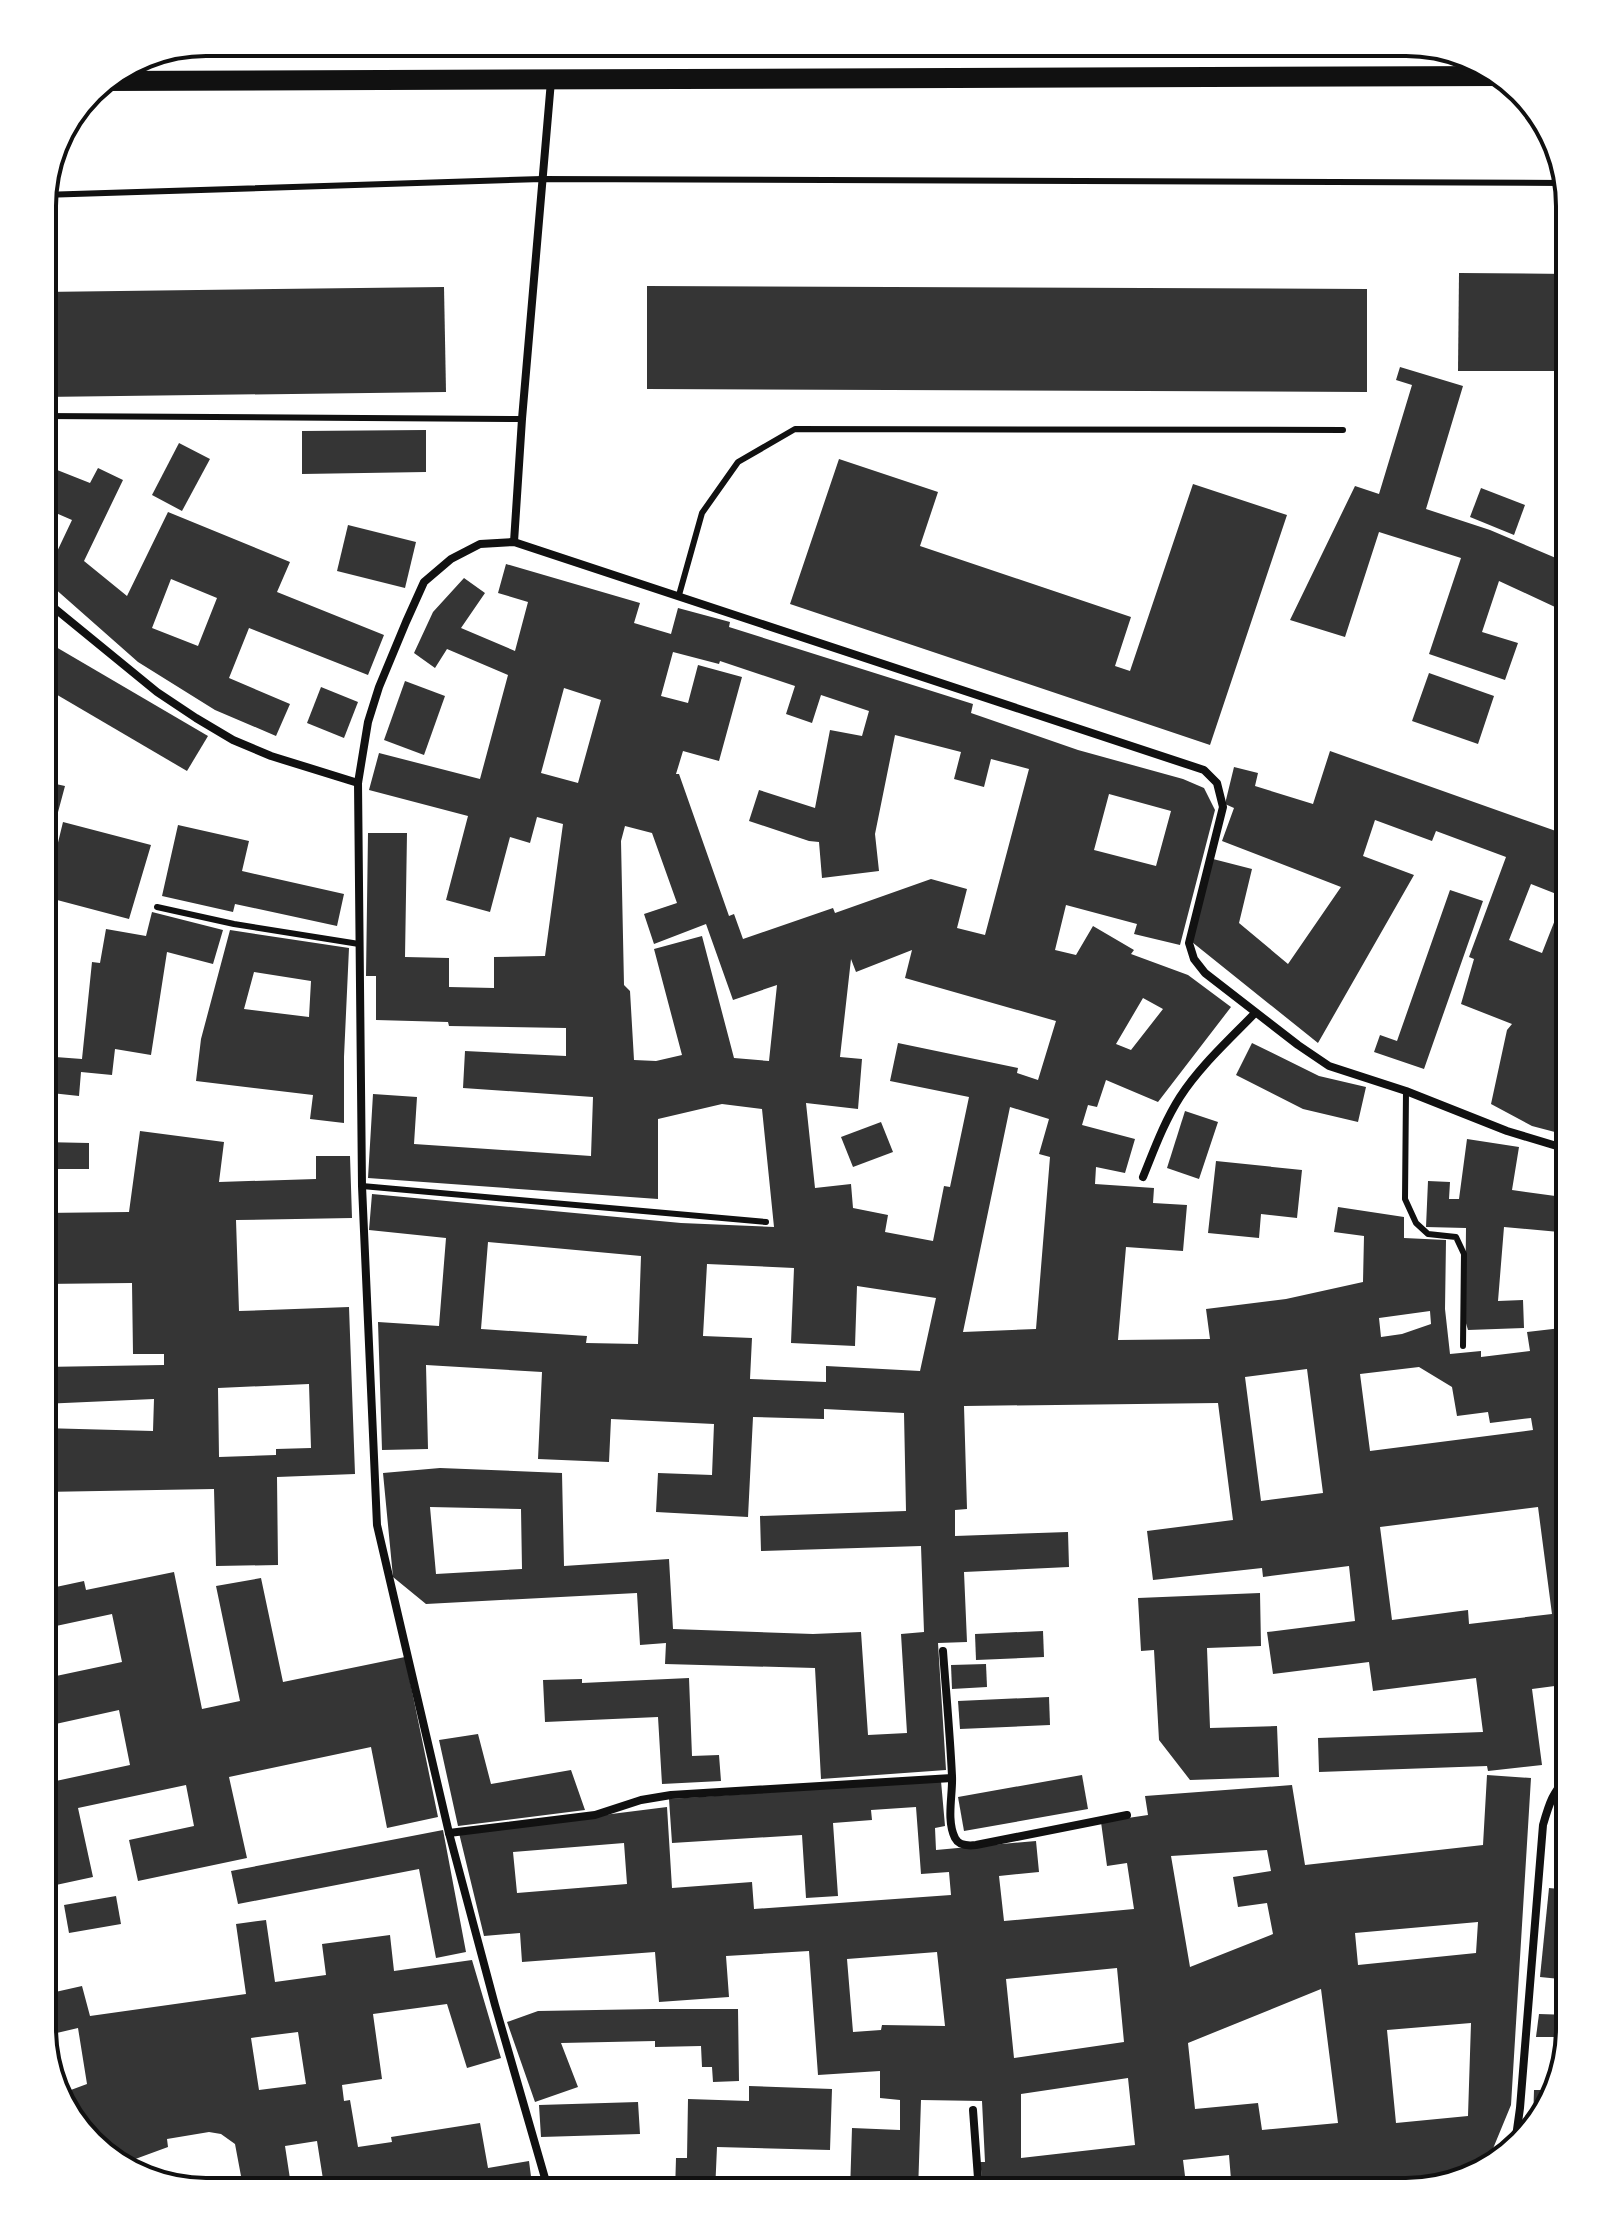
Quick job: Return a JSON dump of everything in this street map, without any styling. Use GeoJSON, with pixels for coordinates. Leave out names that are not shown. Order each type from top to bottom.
{"type":"FeatureCollection","features":[{"type":"Feature","properties":{"kind":"main road"},"geometry":{"type":"LineString","coordinates":[[124,81],[1481,76]]}},
{"type":"Feature","properties":{"kind":"street"},"geometry":{"type":"LineString","coordinates":[[514,542],[551,80]]}},
{"type":"Feature","properties":{"kind":"street"},"geometry":{"type":"LineString","coordinates":[[545,2178],[449,1833],[377,1525],[362,1186],[358,783],[368,722],[379,687],[424,582],[451,559],[480,544],[514,542],[1204,770],[1217,783],[1223,807],[1189,943],[1194,959],[1205,973],[1329,1066],[1556,1146]]}},
{"type":"Feature","properties":{"kind":"street"},"geometry":{"type":"LineString","coordinates":[[56,609],[157,692],[233,740],[271,756],[358,783]]}},
{"type":"Feature","properties":{"kind":"street"},"geometry":{"type":"LineString","coordinates":[[1143,1177],[1165,1123],[1180,1097],[1206,1064],[1255,1013]]}},
{"type":"Feature","properties":{"kind":"street"},"geometry":{"type":"LineString","coordinates":[[943,1651],[952,1778],[951,1824],[958,1843],[976,1845],[1127,1815]]}},
{"type":"Feature","properties":{"kind":"street"},"geometry":{"type":"LineString","coordinates":[[449,1833],[595,1815],[641,1800],[671,1795],[952,1778]]}},
{"type":"Feature","properties":{"kind":"street"},"geometry":{"type":"LineString","coordinates":[[1517,2128],[1543,1825],[1550,1798],[1556,1790]]}},
{"type":"Feature","properties":{"kind":"street"},"geometry":{"type":"LineString","coordinates":[[973,2110],[978,2178]]}},
{"type":"Feature","properties":{"kind":"lane"},"geometry":{"type":"LineString","coordinates":[[56,195],[542,179],[1554,183]]}},
{"type":"Feature","properties":{"kind":"lane"},"geometry":{"type":"LineString","coordinates":[[56,416],[522,419]]}},
{"type":"Feature","properties":{"kind":"lane"},"geometry":{"type":"LineString","coordinates":[[679,595],[702,513],[738,462],[795,429],[1343,430]]}},
{"type":"Feature","properties":{"kind":"lane"},"geometry":{"type":"LineString","coordinates":[[157,907],[234,924],[359,944]]}},
{"type":"Feature","properties":{"kind":"lane"},"geometry":{"type":"LineString","coordinates":[[1406,1091],[1405,1199],[1416,1223],[1428,1234],[1456,1237],[1461,1245],[1464,1254],[1463,1346]]}},
{"type":"Feature","properties":{"kind":"lane"},"geometry":{"type":"LineString","coordinates":[[362,1186],[766,1222]]}},
{"type":"Feature","properties":{"kind":"building"},"geometry":{"type":"Polygon","coordinates":[[[1459,273],[1556,274],[1556,371],[1458,371],[1459,273]]]}},
{"type":"Feature","properties":{"kind":"building"},"geometry":{"type":"Polygon","coordinates":[[[647,286],[1367,289],[1367,392],[647,389],[647,286]]]}},
{"type":"Feature","properties":{"kind":"building"},"geometry":{"type":"Polygon","coordinates":[[[444,287],[446,392],[56,397],[56,292],[444,287]]]}},
{"type":"Feature","properties":{"kind":"building"},"geometry":{"type":"Polygon","coordinates":[[[1400,367],[1463,386],[1426,509],[1490,530],[1556,558],[1556,607],[1499,581],[1482,632],[1518,643],[1505,680],[1429,654],[1461,558],[1379,532],[1345,637],[1290,620],[1355,486],[1379,494],[1412,385],[1396,380],[1400,367]]]}},
{"type":"Feature","properties":{"kind":"building"},"geometry":{"type":"Polygon","coordinates":[[[426,430],[426,472],[302,474],[302,431],[426,430]]]}},
{"type":"Feature","properties":{"kind":"building"},"geometry":{"type":"Polygon","coordinates":[[[179,443],[210,459],[182,511],[152,495],[179,443]]]}},
{"type":"Feature","properties":{"kind":"building"},"geometry":{"type":"Polygon","coordinates":[[[839,459],[938,492],[920,546],[1131,617],[1115,666],[1130,671],[1193,484],[1287,515],[1210,745],[790,604],[839,459]]]}},
{"type":"Feature","properties":{"kind":"building"},"geometry":{"type":"Polygon","coordinates":[[[98,468],[123,480],[84,561],[127,596],[168,512],[290,562],[277,592],[384,635],[368,675],[249,628],[229,678],[290,704],[276,736],[215,710],[138,662],[56,590],[56,554],[72,520],[56,513],[56,470],[90,483],[98,468]],[[171,579],[152,628],[198,646],[217,598],[171,579]]]}},
{"type":"Feature","properties":{"kind":"building"},"geometry":{"type":"Polygon","coordinates":[[[1481,488],[1525,505],[1514,535],[1470,517],[1481,488]]]}},
{"type":"Feature","properties":{"kind":"building"},"geometry":{"type":"Polygon","coordinates":[[[348,525],[416,542],[405,588],[337,571],[348,525]]]}},
{"type":"Feature","properties":{"kind":"building"},"geometry":{"type":"Polygon","coordinates":[[[506,564],[640,603],[634,623],[671,634],[678,608],[730,622],[729,627],[973,704],[971,713],[1078,750],[1183,779],[1204,788],[1215,810],[1180,945],[1134,934],[1137,924],[1066,905],[1055,950],[1076,955],[1093,926],[1134,950],[1131,954],[1188,975],[1231,1007],[1158,1102],[1106,1080],[1097,1107],[1088,1105],[1082,1125],[1135,1139],[1125,1173],[1096,1167],[1095,1184],[1154,1188],[1153,1203],[1187,1205],[1183,1251],[1126,1247],[1118,1340],[1210,1339],[1206,1309],[1286,1299],[1363,1282],[1364,1236],[1334,1232],[1338,1207],[1404,1217],[1404,1238],[1446,1240],[1445,1309],[1450,1354],[1481,1351],[1481,1357],[1530,1351],[1527,1332],[1556,1329],[1556,1686],[1532,1689],[1542,1765],[1488,1771],[1487,1766],[1319,1772],[1318,1738],[1483,1732],[1476,1678],[1373,1691],[1369,1662],[1273,1674],[1267,1632],[1355,1621],[1349,1566],[1263,1577],[1262,1568],[1153,1580],[1147,1531],[1233,1520],[1218,1403],[964,1406],[967,1509],[955,1510],[955,1536],[1068,1532],[1069,1567],[964,1572],[967,1642],[938,1643],[946,1770],[821,1779],[815,1668],[665,1664],[666,1643],[640,1645],[637,1593],[426,1604],[393,1577],[383,1473],[440,1468],[562,1473],[564,1566],[669,1559],[673,1629],[813,1634],[861,1632],[868,1735],[907,1733],[901,1634],[924,1632],[921,1546],[761,1551],[760,1516],[906,1511],[904,1413],[824,1409],[824,1419],[753,1417],[748,1517],[656,1512],[658,1473],[712,1475],[714,1424],[611,1419],[609,1462],[538,1459],[542,1372],[426,1365],[428,1449],[382,1450],[378,1322],[439,1326],[446,1238],[369,1230],[372,1194],[681,1223],[774,1227],[762,1109],[722,1104],[658,1119],[658,1199],[368,1178],[373,1094],[417,1097],[414,1144],[591,1156],[593,1097],[463,1088],[465,1051],[566,1056],[566,1028],[449,1026],[448,1022],[376,1020],[376,976],[366,976],[368,833],[407,833],[405,957],[449,958],[449,987],[494,988],[494,957],[545,956],[563,824],[537,817],[530,843],[510,837],[490,912],[446,900],[468,816],[369,790],[379,753],[480,779],[508,675],[447,649],[435,668],[414,653],[433,612],[464,578],[485,593],[461,628],[515,651],[528,602],[498,593],[506,564]],[[673,652],[661,696],[688,703],[698,665],[742,677],[719,761],[683,751],[676,774],[679,774],[729,916],[734,914],[743,939],[833,908],[835,913],[931,879],[967,889],[957,928],[985,935],[1029,769],[991,759],[984,787],[954,779],[961,752],[895,735],[875,834],[879,871],[822,878],[819,842],[749,821],[759,790],[815,808],[830,730],[862,736],[869,711],[821,695],[812,723],[786,714],[795,686],[720,661],[719,664],[673,652]],[[564,688],[541,773],[578,783],[601,700],[564,688]],[[1109,794],[1094,850],[1156,866],[1171,811],[1109,794]],[[625,826],[621,841],[624,985],[630,991],[634,1060],[656,1061],[682,1055],[654,949],[702,936],[734,1058],[769,1061],[777,985],[733,1000],[706,924],[654,944],[644,914],[677,903],[652,833],[625,826]],[[912,950],[856,972],[851,959],[840,1057],[862,1059],[858,1109],[806,1103],[815,1188],[851,1184],[853,1208],[888,1215],[885,1232],[933,1241],[944,1186],[950,1187],[969,1097],[890,1081],[898,1043],[1018,1068],[1017,1073],[1038,1080],[1056,1021],[905,978],[912,950]],[[1143,998],[1116,1044],[1131,1050],[1163,1009],[1143,998]],[[1010,1107],[963,1332],[1036,1329],[1050,1157],[1039,1154],[1049,1119],[1010,1107]],[[488,1242],[481,1329],[587,1336],[586,1343],[638,1344],[641,1256],[488,1242]],[[707,1264],[703,1336],[752,1338],[750,1379],[826,1382],[826,1366],[920,1371],[936,1298],[857,1286],[855,1346],[791,1343],[794,1268],[707,1264]],[[1430,1311],[1379,1318],[1381,1337],[1431,1324],[1430,1311]],[[1419,1367],[1360,1374],[1370,1451],[1533,1430],[1531,1418],[1490,1423],[1488,1412],[1457,1416],[1452,1387],[1419,1367]],[[1307,1369],[1245,1377],[1261,1501],[1323,1493],[1307,1369]],[[430,1507],[436,1574],[522,1569],[521,1509],[430,1507]],[[1538,1507],[1380,1527],[1392,1620],[1468,1610],[1469,1624],[1552,1614],[1538,1507]]]}},
{"type":"Feature","properties":{"kind":"building"},"geometry":{"type":"Polygon","coordinates":[[[56,647],[208,736],[187,771],[56,694],[56,647]]]}},
{"type":"Feature","properties":{"kind":"building"},"geometry":{"type":"Polygon","coordinates":[[[1429,673],[1494,696],[1478,744],[1412,721],[1429,673]]]}},
{"type":"Feature","properties":{"kind":"building"},"geometry":{"type":"Polygon","coordinates":[[[405,681],[445,696],[424,755],[384,740],[405,681]]]}},
{"type":"Feature","properties":{"kind":"building"},"geometry":{"type":"Polygon","coordinates":[[[321,687],[358,702],[344,738],[307,723],[321,687]]]}},
{"type":"Feature","properties":{"kind":"building"},"geometry":{"type":"Polygon","coordinates":[[[1330,751],[1556,831],[1556,894],[1531,884],[1509,940],[1542,953],[1556,917],[1556,1132],[1532,1126],[1491,1104],[1507,1030],[1512,1024],[1461,1004],[1474,959],[1469,957],[1506,857],[1436,831],[1432,841],[1375,820],[1363,856],[1414,875],[1318,1043],[1192,942],[1213,859],[1252,869],[1239,923],[1288,964],[1341,887],[1222,841],[1234,808],[1225,804],[1234,767],[1258,773],[1255,786],[1313,804],[1330,751]]]}},
{"type":"Feature","properties":{"kind":"building"},"geometry":{"type":"Polygon","coordinates":[[[56,784],[65,786],[56,820],[56,784]]]}},
{"type":"Feature","properties":{"kind":"building"},"geometry":{"type":"Polygon","coordinates":[[[63,822],[151,845],[129,919],[56,900],[56,851],[63,822]]]}},
{"type":"Feature","properties":{"kind":"building"},"geometry":{"type":"Polygon","coordinates":[[[178,825],[249,841],[242,871],[344,894],[337,926],[235,904],[233,912],[162,896],[178,825]]]}},
{"type":"Feature","properties":{"kind":"building"},"geometry":{"type":"Polygon","coordinates":[[[1450,890],[1483,901],[1424,1069],[1374,1052],[1380,1035],[1397,1041],[1450,890]]]}},
{"type":"Feature","properties":{"kind":"building"},"geometry":{"type":"Polygon","coordinates":[[[152,912],[223,930],[213,964],[167,952],[151,1055],[115,1049],[112,1075],[81,1072],[79,1096],[56,1094],[56,1057],[82,1059],[92,962],[100,963],[106,929],[146,936],[152,912]]]}},
{"type":"Feature","properties":{"kind":"building"},"geometry":{"type":"Polygon","coordinates":[[[230,930],[349,948],[344,1123],[310,1119],[313,1095],[196,1081],[201,1039],[230,930]],[[254,972],[244,1009],[309,1017],[311,981],[254,972]]]}},
{"type":"Feature","properties":{"kind":"building"},"geometry":{"type":"Polygon","coordinates":[[[1252,1043],[1319,1076],[1366,1087],[1358,1122],[1303,1109],[1236,1075],[1252,1043]]]}},
{"type":"Feature","properties":{"kind":"building"},"geometry":{"type":"Polygon","coordinates":[[[1185,1111],[1218,1122],[1199,1179],[1167,1168],[1185,1111]]]}},
{"type":"Feature","properties":{"kind":"building"},"geometry":{"type":"Polygon","coordinates":[[[881,1122],[893,1152],[853,1167],[841,1137],[881,1122]]]}},
{"type":"Feature","properties":{"kind":"building"},"geometry":{"type":"Polygon","coordinates":[[[140,1131],[224,1142],[219,1182],[316,1179],[316,1156],[350,1156],[352,1218],[236,1220],[239,1311],[349,1307],[355,1474],[277,1477],[278,1565],[216,1566],[214,1489],[56,1492],[56,1428],[153,1431],[154,1399],[56,1403],[56,1367],[164,1365],[164,1354],[133,1354],[132,1283],[56,1284],[56,1213],[129,1212],[140,1131]],[[309,1384],[218,1388],[219,1457],[276,1455],[276,1449],[311,1448],[309,1384]]]}},
{"type":"Feature","properties":{"kind":"building"},"geometry":{"type":"Polygon","coordinates":[[[1467,1139],[1519,1147],[1512,1190],[1556,1196],[1556,1232],[1504,1227],[1498,1301],[1523,1300],[1524,1328],[1468,1330],[1465,1320],[1466,1228],[1426,1227],[1428,1181],[1450,1182],[1449,1199],[1459,1199],[1467,1139]]]}},
{"type":"Feature","properties":{"kind":"building"},"geometry":{"type":"Polygon","coordinates":[[[56,1142],[89,1143],[89,1169],[56,1169],[56,1142]]]}},
{"type":"Feature","properties":{"kind":"building"},"geometry":{"type":"Polygon","coordinates":[[[1216,1161],[1302,1170],[1297,1218],[1261,1214],[1259,1238],[1208,1233],[1216,1161]]]}},
{"type":"Feature","properties":{"kind":"building"},"geometry":{"type":"Polygon","coordinates":[[[174,1572],[202,1709],[240,1701],[216,1586],[261,1578],[283,1682],[405,1657],[438,1817],[387,1828],[371,1747],[229,1777],[247,1858],[138,1881],[129,1840],[194,1826],[186,1785],[78,1808],[93,1877],[56,1885],[56,1781],[130,1765],[119,1710],[56,1724],[56,1676],[122,1662],[112,1614],[56,1626],[56,1587],[84,1581],[86,1590],[174,1572]]]}},
{"type":"Feature","properties":{"kind":"building"},"geometry":{"type":"Polygon","coordinates":[[[1260,1593],[1261,1646],[1207,1648],[1210,1728],[1277,1726],[1279,1777],[1190,1780],[1159,1740],[1154,1650],[1141,1651],[1138,1598],[1260,1593]]]}},
{"type":"Feature","properties":{"kind":"building"},"geometry":{"type":"Polygon","coordinates":[[[1043,1631],[1044,1657],[976,1660],[975,1634],[1043,1631]]]}},
{"type":"Feature","properties":{"kind":"building"},"geometry":{"type":"Polygon","coordinates":[[[986,1664],[987,1687],[952,1689],[951,1665],[986,1664]]]}},
{"type":"Feature","properties":{"kind":"building"},"geometry":{"type":"Polygon","coordinates":[[[689,1678],[692,1756],[719,1755],[721,1781],[662,1784],[658,1717],[545,1722],[543,1680],[582,1679],[582,1683],[689,1678]]]}},
{"type":"Feature","properties":{"kind":"building"},"geometry":{"type":"Polygon","coordinates":[[[1049,1697],[1050,1725],[960,1729],[958,1701],[1049,1697]]]}},
{"type":"Feature","properties":{"kind":"building"},"geometry":{"type":"Polygon","coordinates":[[[478,1734],[491,1784],[571,1770],[585,1810],[458,1826],[439,1740],[478,1734]]]}},
{"type":"Feature","properties":{"kind":"building"},"geometry":{"type":"Polygon","coordinates":[[[1082,1775],[1088,1809],[964,1831],[958,1797],[1082,1775]]]}},
{"type":"Feature","properties":{"kind":"building"},"geometry":{"type":"Polygon","coordinates":[[[1487,1775],[1531,1778],[1511,2105],[1492,2150],[1481,2158],[1445,2173],[1406,2178],[1231,2178],[1229,2155],[1183,2160],[1185,2178],[982,2178],[980,2162],[985,2162],[982,2101],[921,2100],[918,2178],[850,2178],[852,2128],[900,2130],[900,2100],[880,2098],[880,2071],[818,2075],[809,1951],[726,1956],[729,1997],[659,2002],[655,1952],[522,1962],[520,1933],[484,1936],[459,1833],[667,1807],[672,1888],[752,1882],[754,1909],[951,1895],[949,1872],[921,1874],[916,1807],[871,1810],[872,1820],[833,1823],[838,1896],[806,1898],[802,1835],[672,1843],[669,1799],[941,1781],[945,1826],[935,1828],[936,1850],[1036,1841],[1039,1872],[999,1876],[1004,1921],[1134,1909],[1127,1863],[1107,1866],[1101,1822],[1148,1815],[1145,1796],[1292,1785],[1305,1865],[1483,1845],[1487,1775]],[[624,1843],[513,1852],[517,1893],[627,1884],[624,1843]],[[1267,1850],[1171,1856],[1190,1967],[1273,1934],[1267,1903],[1238,1907],[1233,1877],[1271,1871],[1267,1850]],[[1478,1922],[1355,1933],[1358,1965],[1476,1953],[1478,1922]],[[937,1952],[847,1959],[853,2032],[881,2030],[882,2025],[945,2026],[937,1952]],[[1117,1968],[1006,1979],[1014,2058],[1124,2042],[1117,1968]],[[1321,1989],[1188,2043],[1195,2109],[1258,2103],[1262,2130],[1338,2123],[1321,1989]],[[1471,2023],[1387,2030],[1396,2123],[1468,2116],[1471,2023]],[[1128,2078],[1021,2094],[1021,2158],[1135,2145],[1128,2078]]]}},
{"type":"Feature","properties":{"kind":"building"},"geometry":{"type":"Polygon","coordinates":[[[443,1830],[466,1952],[436,1958],[419,1869],[238,1904],[231,1871],[443,1830]]]}},
{"type":"Feature","properties":{"kind":"building"},"geometry":{"type":"Polygon","coordinates":[[[1549,1888],[1556,1889],[1556,1979],[1540,1977],[1549,1888]]]}},
{"type":"Feature","properties":{"kind":"building"},"geometry":{"type":"Polygon","coordinates":[[[116,1896],[121,1924],[69,1933],[64,1905],[116,1896]]]}},
{"type":"Feature","properties":{"kind":"building"},"geometry":{"type":"Polygon","coordinates":[[[266,1920],[275,1982],[326,1975],[322,1944],[390,1935],[394,1971],[472,1960],[501,2058],[467,2068],[447,2004],[373,2014],[382,2079],[342,2085],[344,2101],[350,2100],[358,2147],[392,2142],[391,2137],[480,2123],[488,2168],[529,2161],[531,2178],[323,2178],[317,2141],[285,2146],[290,2178],[241,2178],[235,2144],[221,2134],[209,2132],[167,2139],[168,2147],[134,2160],[100,2134],[70,2090],[87,2084],[78,2028],[56,2033],[56,1992],[82,1986],[90,2016],[246,1994],[236,1924],[266,1920]],[[298,2032],[251,2038],[259,2090],[306,2084],[298,2032]]]}},
{"type":"Feature","properties":{"kind":"building"},"geometry":{"type":"Polygon","coordinates":[[[738,2009],[739,2081],[713,2082],[712,2067],[702,2067],[701,2046],[655,2047],[655,2041],[561,2043],[578,2087],[535,2102],[507,2022],[538,2011],[738,2009]]]}},
{"type":"Feature","properties":{"kind":"building"},"geometry":{"type":"Polygon","coordinates":[[[1539,2014],[1556,2015],[1556,2037],[1536,2037],[1539,2014]]]}},
{"type":"Feature","properties":{"kind":"building"},"geometry":{"type":"Polygon","coordinates":[[[749,2086],[832,2089],[830,2150],[717,2147],[716,2178],[675,2178],[676,2158],[687,2158],[688,2099],[749,2101],[749,2086]]]}},
{"type":"Feature","properties":{"kind":"building"},"geometry":{"type":"Polygon","coordinates":[[[1534,2090],[1542,2090],[1536,2103],[1534,2107],[1534,2090]]]}},
{"type":"Feature","properties":{"kind":"building"},"geometry":{"type":"Polygon","coordinates":[[[638,2102],[640,2134],[541,2137],[539,2105],[638,2102]]]}}]}
